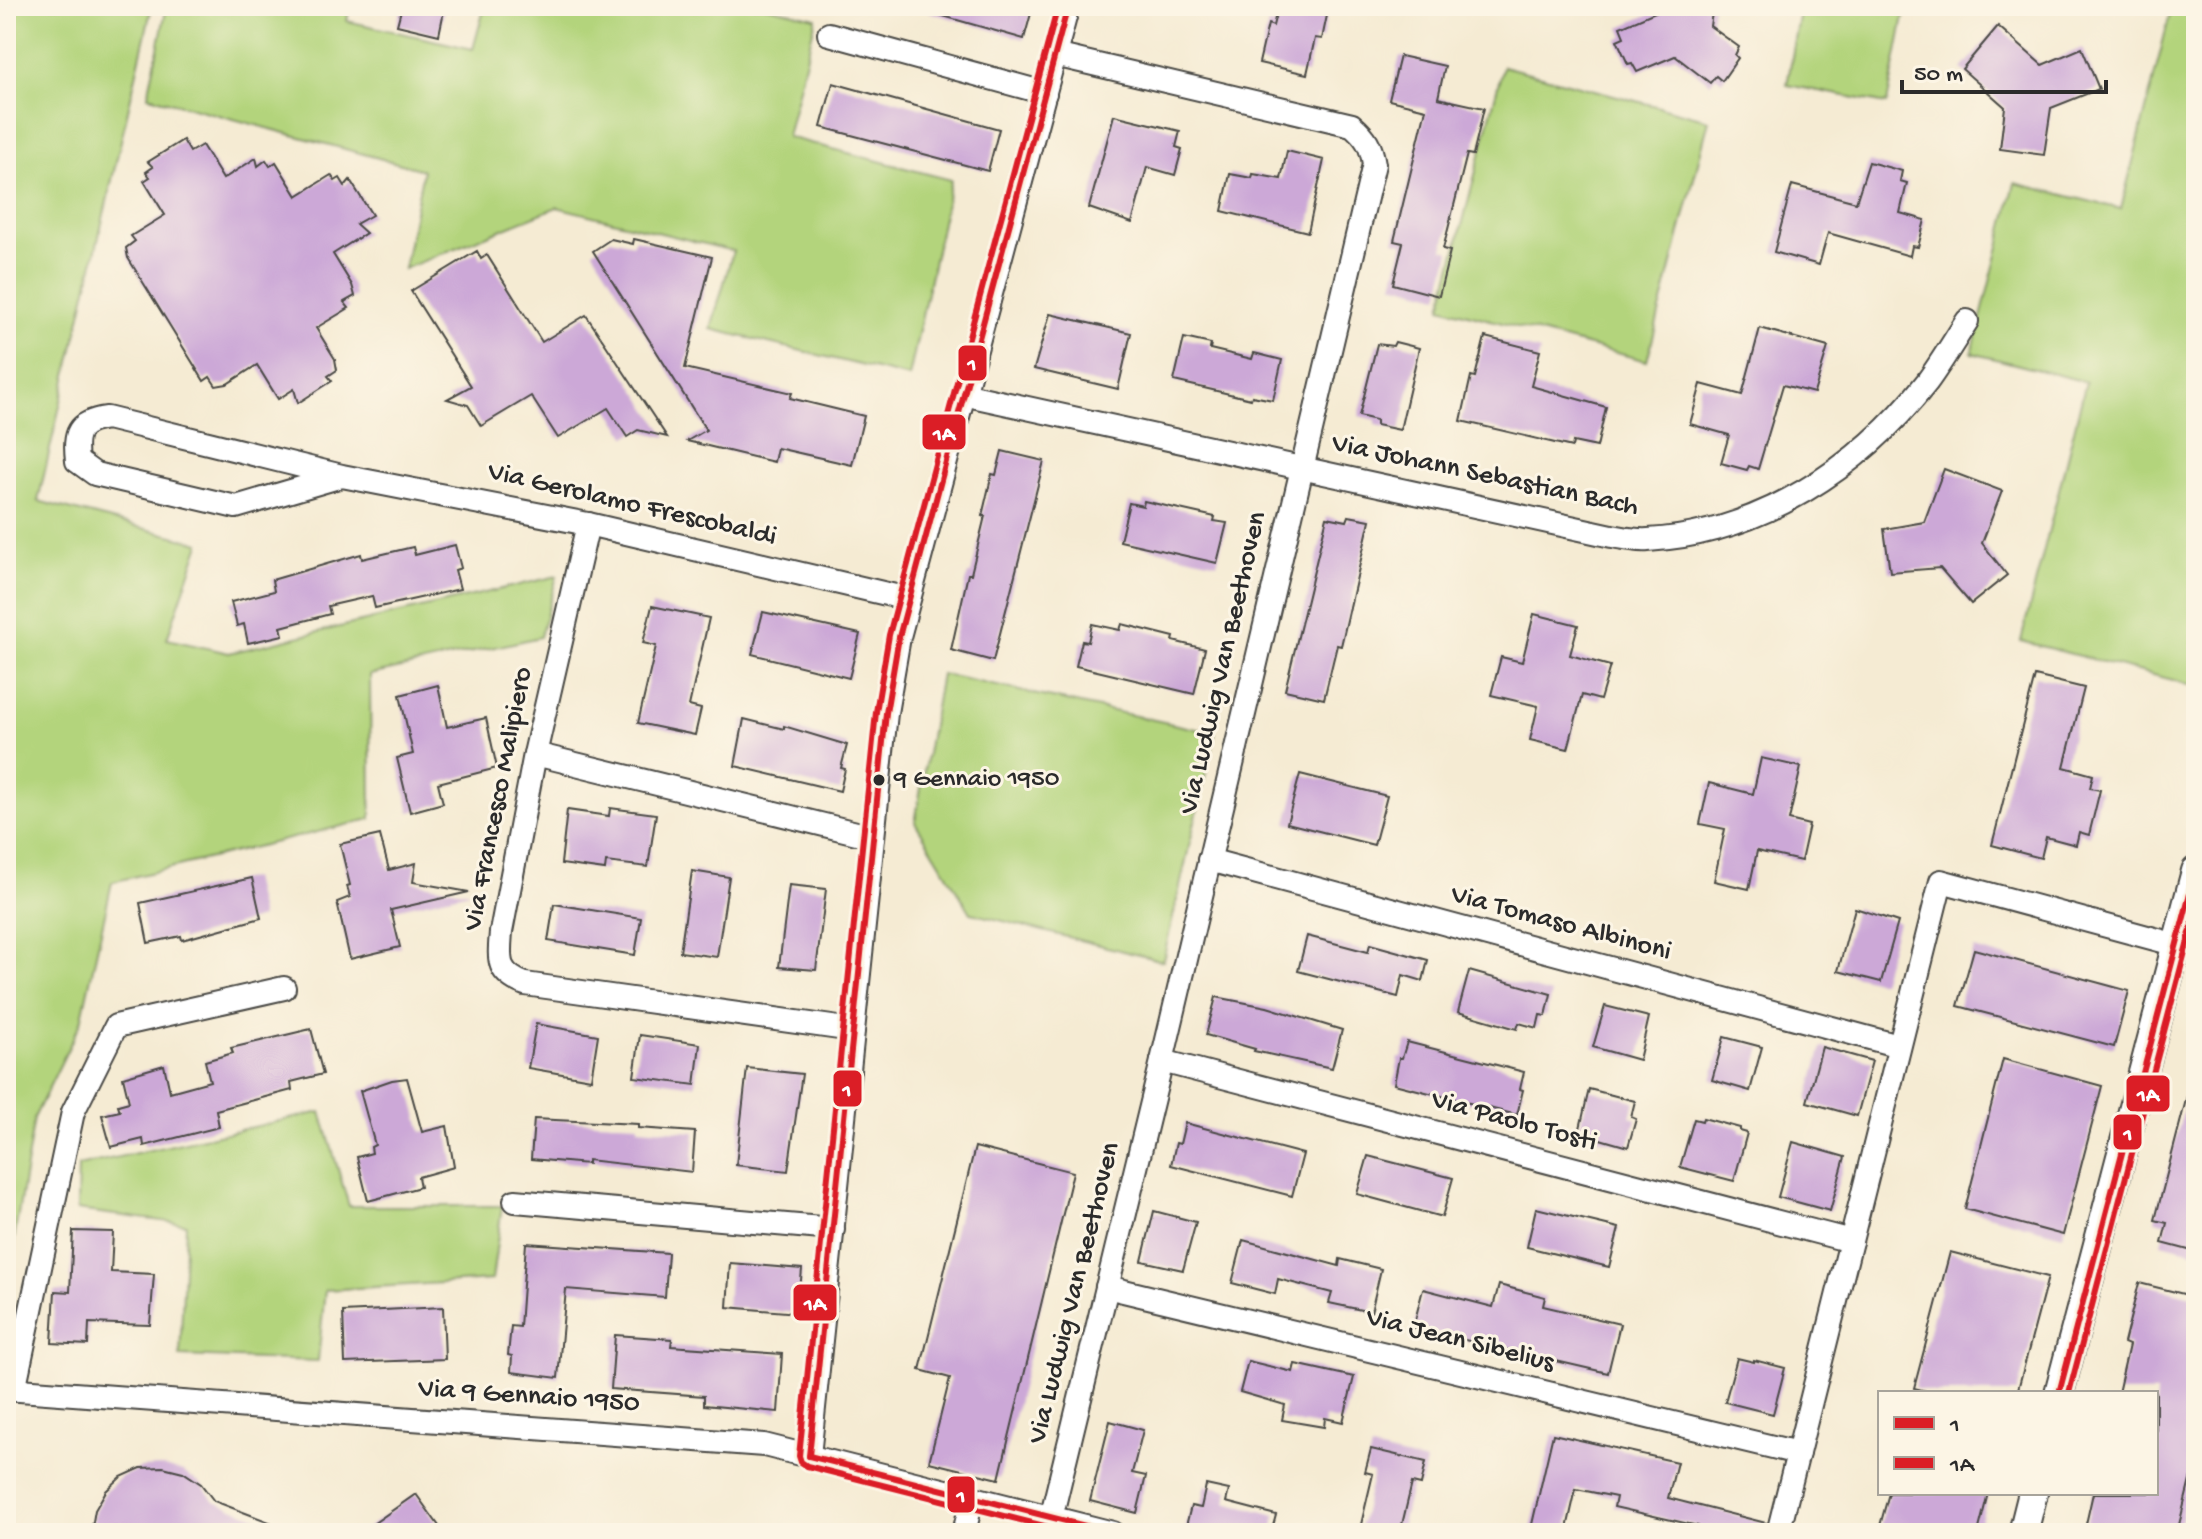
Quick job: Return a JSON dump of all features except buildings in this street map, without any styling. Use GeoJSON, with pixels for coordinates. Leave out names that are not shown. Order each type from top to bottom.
{"type":"FeatureCollection","features":[{"type":"Feature","properties":{"kind":"street"},"geometry":{"type":"LineString","coordinates":[[809,1456],[886,713],[908,599],[1068,6]]}},
{"type":"Feature","properties":{"kind":"street"},"geometry":{"type":"LineString","coordinates":[[829,34],[1045,93]]}},
{"type":"Feature","properties":{"kind":"street","name":"Via Ludwig Van Beethoven"},"geometry":{"type":"LineString","coordinates":[[1051,1518],[1374,164],[1365,135],[1352,125],[1055,55]]}},
{"type":"Feature","properties":{"kind":"street","name":"Via Johann Sebastian Bach"},"geometry":{"type":"LineString","coordinates":[[963,394],[1612,536],[1646,540],[1713,531],[1771,510],[1832,473],[1884,430],[1927,382],[1967,321]]}},
{"type":"Feature","properties":{"kind":"street","name":"Via Gerolamo Frescobaldi"},"geometry":{"type":"LineString","coordinates":[[342,476],[236,507],[95,474],[77,461],[75,446],[78,430],[89,420],[107,418],[342,476],[588,524],[908,599]]}},
{"type":"Feature","properties":{"kind":"street","name":"Via Francesco Malipiero"},"geometry":{"type":"LineString","coordinates":[[588,524],[535,754],[501,932],[500,961],[504,972],[525,984],[853,1030]]}},
{"type":"Feature","properties":{"kind":"street"},"geometry":{"type":"LineString","coordinates":[[535,754],[873,837]]}},
{"type":"Feature","properties":{"kind":"street","name":"Via Tomaso Albinoni"},"geometry":{"type":"LineString","coordinates":[[1209,860],[1899,1046]]}},
{"type":"Feature","properties":{"kind":"street"},"geometry":{"type":"LineString","coordinates":[[2060,1391],[2196,871]]}},
{"type":"Feature","properties":{"kind":"street"},"geometry":{"type":"LineString","coordinates":[[1778,1533],[1941,881],[2177,945]]}},
{"type":"Feature","properties":{"kind":"street","name":"Via 9 Gennaio 1950"},"geometry":{"type":"LineString","coordinates":[[284,988],[116,1026],[73,1112],[10,1390],[764,1445],[1113,1533]]}},
{"type":"Feature","properties":{"kind":"street","name":"Via Paolo Tosti"},"geometry":{"type":"LineString","coordinates":[[1162,1061],[1851,1241]]}},
{"type":"Feature","properties":{"kind":"street"},"geometry":{"type":"LineString","coordinates":[[515,1201],[833,1229]]}},
{"type":"Feature","properties":{"kind":"street","name":"Via Jean Sibelius"},"geometry":{"type":"LineString","coordinates":[[1107,1287],[1798,1453]]}},
{"type":"Feature","properties":{"kind":"street"},"geometry":{"type":"LineString","coordinates":[[2023,1533],[2032,1495]]}},
{"type":"Feature","properties":{"kind":"street"},"geometry":{"type":"LineString","coordinates":[[964,1533],[972,1499]]}},
{"type":"Feature","properties":{"kind":"green space"},"geometry":{"type":"Polygon","coordinates":[[[6,6],[152,6],[38,501],[200,543],[167,639],[229,653],[557,576],[540,637],[370,675],[371,819],[112,882],[81,1022],[34,1118],[6,1287],[6,6]]]}},
{"type":"Feature","properties":{"kind":"green space"},"geometry":{"type":"Polygon","coordinates":[[[167,6],[350,6],[347,21],[473,49],[485,6],[764,6],[816,18],[787,137],[951,180],[909,377],[711,329],[733,251],[557,207],[404,269],[423,170],[148,96],[167,6]]]}},
{"type":"Feature","properties":{"kind":"green space"},"geometry":{"type":"Polygon","coordinates":[[[1801,6],[1906,6],[1887,104],[1787,85],[1801,6]]]}},
{"type":"Feature","properties":{"kind":"green space"},"geometry":{"type":"Polygon","coordinates":[[[2172,6],[2196,6],[2196,686],[2021,641],[2086,382],[1972,353],[2015,183],[2121,209],[2172,6]]]}},
{"type":"Feature","properties":{"kind":"green space"},"geometry":{"type":"Polygon","coordinates":[[[1503,66],[1709,120],[1647,361],[1441,307],[1503,66]]]}},
{"type":"Feature","properties":{"kind":"green space"},"geometry":{"type":"Polygon","coordinates":[[[941,674],[1215,733],[1163,961],[971,913],[915,822],[941,674]]]}},
{"type":"Feature","properties":{"kind":"green space"},"geometry":{"type":"Polygon","coordinates":[[[321,1112],[349,1206],[502,1206],[492,1280],[325,1290],[318,1361],[180,1356],[186,1224],[77,1210],[78,1166],[321,1112]]]}},
{"type":"Feature","properties":{"kind":"transit line","name":"1A"},"geometry":{"type":"LineString","coordinates":[[1058,6],[889,635],[876,712],[799,1456],[807,1466],[1072,1533]]}},
{"type":"Feature","properties":{"kind":"transit line","name":"1"},"geometry":{"type":"LineString","coordinates":[[809,1456],[886,713],[899,637],[1068,6]]}},
{"type":"Feature","properties":{"kind":"transit line","name":"1"},"geometry":{"type":"LineString","coordinates":[[2060,1391],[2196,871]]}},
{"type":"Feature","properties":{"kind":"transit line","name":"1A"},"geometry":{"type":"LineString","coordinates":[[2070,1391],[2196,910]]}},
{"type":"Feature","properties":{"kind":"transit line","name":"1"},"geometry":{"type":"LineString","coordinates":[[809,1456],[1113,1533]]}},
{"type":"Feature","properties":{"kind":"place","name":"9 Gennaio 1950"},"geometry":{"type":"Point","coordinates":[879,780]}}]}
